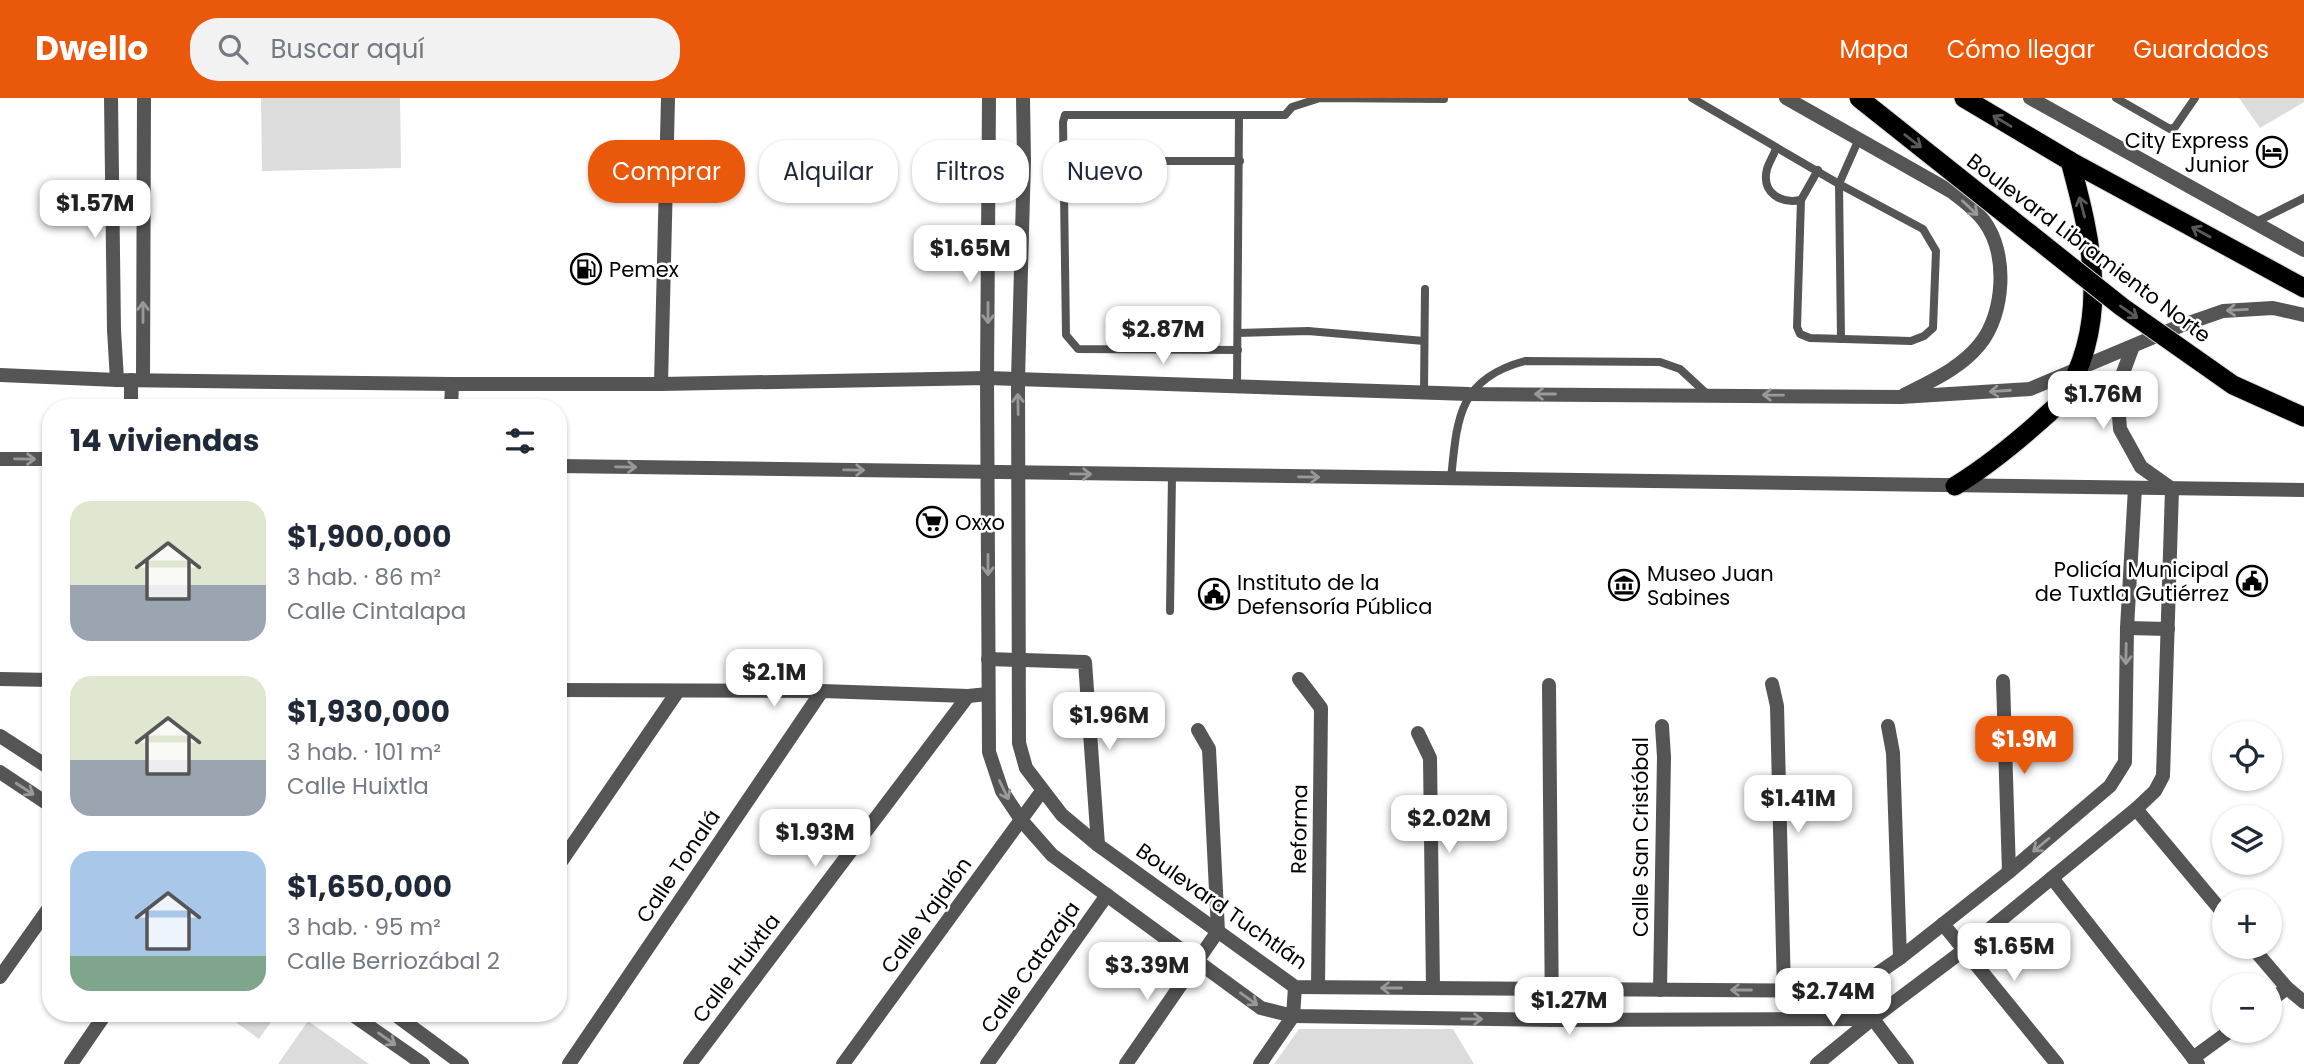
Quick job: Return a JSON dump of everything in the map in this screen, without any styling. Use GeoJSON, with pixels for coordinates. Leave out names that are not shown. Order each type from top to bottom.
{"type":"FeatureCollection","features":[{"type":"Feature","properties":{"kind":"highway","name":"Boulevard Libramiento Norte"},"geometry":{"type":"LineString","coordinates":[[1859,98],[2122,307],[2233,385],[2304,417]]}},
{"type":"Feature","properties":{"kind":"highway"},"geometry":{"type":"LineString","coordinates":[[1964,98],[2070,161],[2304,288]]}},
{"type":"Feature","properties":{"kind":"highway"},"geometry":{"type":"LineString","coordinates":[[1955,486],[1989,465],[2061,401],[2078,369],[2090,334],[2094,278],[2086,221],[2070,161]]}},
{"type":"Feature","properties":{"kind":"street"},"geometry":{"type":"LineString","coordinates":[[111,98],[114,330],[130,380]]}},
{"type":"Feature","properties":{"kind":"street"},"geometry":{"type":"LineString","coordinates":[[131,399],[144,98]]}},
{"type":"Feature","properties":{"kind":"street"},"geometry":{"type":"LineString","coordinates":[[660,384],[668,98]]}},
{"type":"Feature","properties":{"kind":"street"},"geometry":{"type":"LineString","coordinates":[[989,98],[989,752],[1002,791],[1022,821],[1052,855],[1261,1008],[1293,1016],[1552,1020],[1872,1019]]}},
{"type":"Feature","properties":{"kind":"street","name":"Boulevard Tuchtlán"},"geometry":{"type":"LineString","coordinates":[[1023,98],[1024,160],[1018,379],[1019,743],[1026,768],[1062,815],[1098,845],[1295,987],[1852,991]]}},
{"type":"Feature","properties":{"kind":"street"},"geometry":{"type":"LineString","coordinates":[[1786,98],[1952,192],[1971,206],[1995,240],[2000,289],[1994,318],[1981,343],[1957,366],[1901,397]]}},
{"type":"Feature","properties":{"kind":"street"},"geometry":{"type":"LineString","coordinates":[[2030,98],[2304,250]]}},
{"type":"Feature","properties":{"kind":"street"},"geometry":{"type":"LineString","coordinates":[[0,375],[130,380],[452,384],[660,384],[987,378],[1469,394],[1901,397],[2029,389],[2223,311],[2273,308],[2304,315]]}},
{"type":"Feature","properties":{"kind":"street"},"geometry":{"type":"LineString","coordinates":[[2133,346],[2117,389],[2120,429],[2141,467],[2172,489]]}},
{"type":"Feature","properties":{"kind":"street"},"geometry":{"type":"LineString","coordinates":[[451,399],[452,384]]}},
{"type":"Feature","properties":{"kind":"street"},"geometry":{"type":"LineString","coordinates":[[0,458],[42,459]]}},
{"type":"Feature","properties":{"kind":"street"},"geometry":{"type":"LineString","coordinates":[[567,467],[2134,488],[2302,494]]}},
{"type":"Feature","properties":{"kind":"street"},"geometry":{"type":"LineString","coordinates":[[1907,1064],[1852,991],[1900,958],[2009,872],[2110,786],[2125,762],[2127,628],[2134,488]]}},
{"type":"Feature","properties":{"kind":"street"},"geometry":{"type":"LineString","coordinates":[[1817,1064],[1964,950],[2155,791],[2163,776],[2172,489]]}},
{"type":"Feature","properties":{"kind":"street"},"geometry":{"type":"LineString","coordinates":[[2127,628],[2168,629]]}},
{"type":"Feature","properties":{"kind":"street"},"geometry":{"type":"LineString","coordinates":[[988,659],[1085,662],[1098,845]]}},
{"type":"Feature","properties":{"kind":"street"},"geometry":{"type":"LineString","coordinates":[[0,678],[42,681]]}},
{"type":"Feature","properties":{"kind":"street","name":"Reforma"},"geometry":{"type":"LineString","coordinates":[[1299,679],[1321,708],[1318,987]]}},
{"type":"Feature","properties":{"kind":"street"},"geometry":{"type":"LineString","coordinates":[[2003,681],[2009,872]]}},
{"type":"Feature","properties":{"kind":"street"},"geometry":{"type":"LineString","coordinates":[[1549,684],[1552,1020]]}},
{"type":"Feature","properties":{"kind":"street"},"geometry":{"type":"LineString","coordinates":[[1772,684],[1777,706],[1784,991]]}},
{"type":"Feature","properties":{"kind":"street"},"geometry":{"type":"LineString","coordinates":[[567,690],[822,691],[968,696],[988,694]]}},
{"type":"Feature","properties":{"kind":"street"},"geometry":{"type":"LineString","coordinates":[[567,853],[678,691]]}},
{"type":"Feature","properties":{"kind":"street","name":"Calle Tonalá"},"geometry":{"type":"LineString","coordinates":[[569,1064],[822,691]]}},
{"type":"Feature","properties":{"kind":"street","name":"Calle Huixtla"},"geometry":{"type":"LineString","coordinates":[[691,1064],[968,696]]}},
{"type":"Feature","properties":{"kind":"street","name":"Calle San Cristóbal"},"geometry":{"type":"LineString","coordinates":[[1661,990],[1664,757],[1662,726]]}},
{"type":"Feature","properties":{"kind":"street"},"geometry":{"type":"LineString","coordinates":[[1888,726],[1893,754],[1900,958]]}},
{"type":"Feature","properties":{"kind":"street"},"geometry":{"type":"LineString","coordinates":[[1126,1064],[1218,931],[1209,749],[1199,730]]}},
{"type":"Feature","properties":{"kind":"street"},"geometry":{"type":"LineString","coordinates":[[1419,733],[1430,758],[1433,988]]}},
{"type":"Feature","properties":{"kind":"street"},"geometry":{"type":"LineString","coordinates":[[0,736],[42,763]]}},
{"type":"Feature","properties":{"kind":"street"},"geometry":{"type":"LineString","coordinates":[[0,772],[42,800]]}},
{"type":"Feature","properties":{"kind":"street","name":"Calle Yajalón"},"geometry":{"type":"LineString","coordinates":[[843,1064],[1042,791]]}},
{"type":"Feature","properties":{"kind":"street"},"geometry":{"type":"LineString","coordinates":[[2136,809],[2212,900]]}},
{"type":"Feature","properties":{"kind":"street"},"geometry":{"type":"LineString","coordinates":[[2052,878],[2195,1061],[2216,1043]]}},
{"type":"Feature","properties":{"kind":"street","name":"Calle Catazaja"},"geometry":{"type":"LineString","coordinates":[[987,1064],[1107,895]]}},
{"type":"Feature","properties":{"kind":"street"},"geometry":{"type":"LineString","coordinates":[[0,977],[42,918]]}},
{"type":"Feature","properties":{"kind":"street"},"geometry":{"type":"LineString","coordinates":[[1943,924],[2057,1064]]}},
{"type":"Feature","properties":{"kind":"street"},"geometry":{"type":"LineString","coordinates":[[2262,959],[2287,988],[2304,1002]]}},
{"type":"Feature","properties":{"kind":"street"},"geometry":{"type":"LineString","coordinates":[[1260,1064],[1293,1016],[1295,987]]}},
{"type":"Feature","properties":{"kind":"street"},"geometry":{"type":"LineString","coordinates":[[2282,992],[2287,988]]}},
{"type":"Feature","properties":{"kind":"street"},"geometry":{"type":"LineString","coordinates":[[71,1064],[100,1022]]}},
{"type":"Feature","properties":{"kind":"street"},"geometry":{"type":"LineString","coordinates":[[363,1022],[423,1064]]}},
{"type":"Feature","properties":{"kind":"street"},"geometry":{"type":"LineString","coordinates":[[405,1022],[462,1064]]}},
{"type":"Feature","properties":{"kind":"lane"},"geometry":{"type":"LineString","coordinates":[[1238,350],[1078,349],[1066,335],[1065,115],[1285,115],[1292,107],[1320,98],[1444,99]]}},
{"type":"Feature","properties":{"kind":"lane"},"geometry":{"type":"LineString","coordinates":[[1692,98],[1818,170],[1839,184],[1923,229],[1937,251],[1933,327],[1924,336],[1911,341],[1810,338],[1800,334],[1797,327],[1801,200],[1818,170]]}},
{"type":"Feature","properties":{"kind":"lane"},"geometry":{"type":"LineString","coordinates":[[2116,98],[2170,129],[2175,127],[2195,98]]}},
{"type":"Feature","properties":{"kind":"lane"},"geometry":{"type":"LineString","coordinates":[[1237,385],[1239,116]]}},
{"type":"Feature","properties":{"kind":"lane"},"geometry":{"type":"LineString","coordinates":[[1841,339],[1839,184],[1858,141]]}},
{"type":"Feature","properties":{"kind":"lane"},"geometry":{"type":"LineString","coordinates":[[1776,148],[1767,170],[1767,180],[1772,191],[1779,200],[1788,203],[1801,200]]}},
{"type":"Feature","properties":{"kind":"lane"},"geometry":{"type":"LineString","coordinates":[[1167,161],[1240,161]]}},
{"type":"Feature","properties":{"kind":"lane"},"geometry":{"type":"LineString","coordinates":[[2254,223],[2304,198]]}},
{"type":"Feature","properties":{"kind":"lane"},"geometry":{"type":"LineString","coordinates":[[1424,391],[1425,289]]}},
{"type":"Feature","properties":{"kind":"lane"},"geometry":{"type":"LineString","coordinates":[[1238,333],[1308,331],[1424,341]]}},
{"type":"Feature","properties":{"kind":"lane"},"geometry":{"type":"LineString","coordinates":[[1451,479],[1458,419],[1469,394],[1507,365],[1525,360],[1660,362],[1680,369],[1707,394]]}},
{"type":"Feature","properties":{"kind":"lane"},"geometry":{"type":"LineString","coordinates":[[1170,611],[1172,475]]}},
{"type":"Feature","properties":{"kind":"shaded area"},"geometry":{"type":"Polygon","coordinates":[[[261,98],[400,98],[401,168],[262,171],[261,98]]]}},
{"type":"Feature","properties":{"kind":"shaded area"},"geometry":{"type":"Polygon","coordinates":[[[2239,98],[2304,98],[2304,102],[2260,128],[2239,98]]]}},
{"type":"Feature","properties":{"kind":"shaded area"},"geometry":{"type":"Polygon","coordinates":[[[235,1022],[271,1022],[259,1039],[235,1022]]]}},
{"type":"Feature","properties":{"kind":"shaded area"},"geometry":{"type":"Polygon","coordinates":[[[309,1022],[369,1064],[278,1064],[309,1022]]]}},
{"type":"Feature","properties":{"kind":"shaded area"},"geometry":{"type":"Polygon","coordinates":[[[1299,1029],[1453,1029],[1474,1064],[1274,1064],[1299,1029]]]}},
{"type":"Feature","properties":{"kind":"place","name":"City Express Junior"},"geometry":{"type":"Point","coordinates":[2272,152]}},
{"type":"Feature","properties":{"kind":"place","name":"Pemex"},"geometry":{"type":"Point","coordinates":[586,269]}},
{"type":"Feature","properties":{"kind":"place","name":"Oxxo"},"geometry":{"type":"Point","coordinates":[932,522]}},
{"type":"Feature","properties":{"kind":"place","name":"Policía Municipal de Tuxtla Gutiérrez"},"geometry":{"type":"Point","coordinates":[2252,581]}},
{"type":"Feature","properties":{"kind":"place","name":"Museo Juan Sabines"},"geometry":{"type":"Point","coordinates":[1624,585]}},
{"type":"Feature","properties":{"kind":"place","name":"Instituto de la Defensoría Pública"},"geometry":{"type":"Point","coordinates":[1214,594]}}]}
